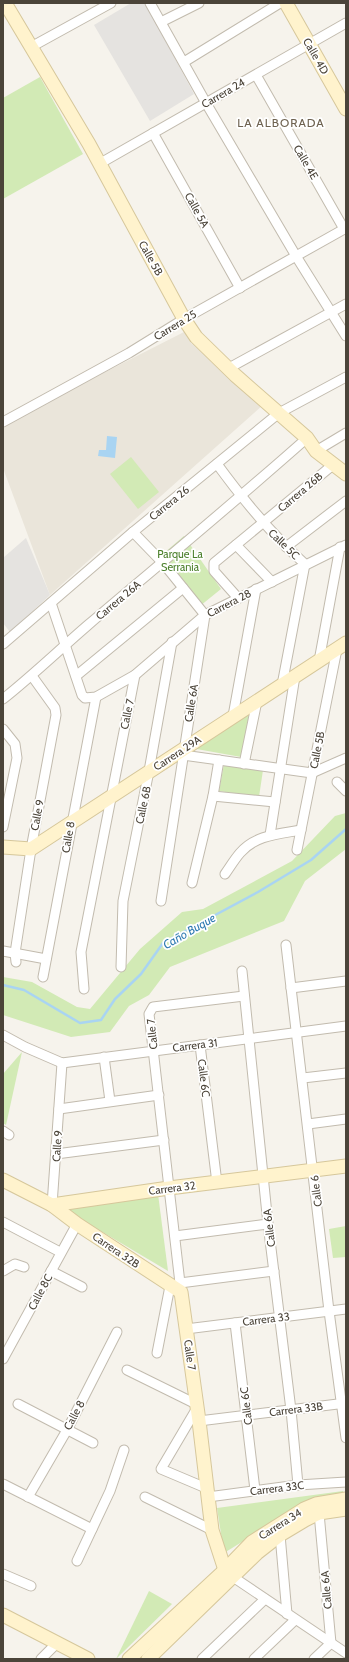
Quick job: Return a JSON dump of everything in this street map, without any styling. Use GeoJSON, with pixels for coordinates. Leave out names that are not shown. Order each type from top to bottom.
{"type":"FeatureCollection","features":[{"type":"Feature","properties":{"kind":"street","name":"Calle 5B"},"geometry":{"type":"LineString","coordinates":[[5,3],[99,164],[184,319],[196,337],[308,438],[316,451],[346,474]]}},
{"type":"Feature","properties":{"kind":"street"},"geometry":{"type":"LineString","coordinates":[[31,47],[111,3]]}},
{"type":"Feature","properties":{"kind":"street"},"geometry":{"type":"LineString","coordinates":[[150,3],[206,103],[296,256],[346,336]]}},
{"type":"Feature","properties":{"kind":"street"},"geometry":{"type":"LineString","coordinates":[[161,22],[198,3]]}},
{"type":"Feature","properties":{"kind":"street"},"geometry":{"type":"LineString","coordinates":[[184,62],[280,3]]}},
{"type":"Feature","properties":{"kind":"street","name":"Calle 4D"},"geometry":{"type":"LineString","coordinates":[[286,3],[346,109]]}},
{"type":"Feature","properties":{"kind":"street","name":"Carrera 24"},"geometry":{"type":"LineString","coordinates":[[99,164],[346,23]]}},
{"type":"Feature","properties":{"kind":"street","name":"Calle 4E"},"geometry":{"type":"LineString","coordinates":[[256,75],[345,228]]}},
{"type":"Feature","properties":{"kind":"street","name":"Calle 5A"},"geometry":{"type":"LineString","coordinates":[[153,133],[240,288]]}},
{"type":"Feature","properties":{"kind":"street","name":"Carrera 25"},"geometry":{"type":"LineString","coordinates":[[3,422],[129,353],[184,319],[345,228]]}},
{"type":"Feature","properties":{"kind":"street"},"geometry":{"type":"LineString","coordinates":[[229,368],[346,304]]}},
{"type":"Feature","properties":{"kind":"street","name":"Carrera 26"},"geometry":{"type":"LineString","coordinates":[[3,644],[133,532],[279,413],[346,377]]}},
{"type":"Feature","properties":{"kind":"street"},"geometry":{"type":"LineString","coordinates":[[316,451],[346,433]]}},
{"type":"Feature","properties":{"kind":"street","name":"Carrera 26A"},"geometry":{"type":"LineString","coordinates":[[3,700],[308,438]]}},
{"type":"Feature","properties":{"kind":"street","name":"Calle 5C"},"geometry":{"type":"LineString","coordinates":[[217,464],[241,497],[263,523],[305,564],[282,685]]}},
{"type":"Feature","properties":{"kind":"street","name":"Carrera 26B"},"geometry":{"type":"LineString","coordinates":[[238,598],[214,572],[213,567],[216,560],[334,464]]}},
{"type":"Feature","properties":{"kind":"street"},"geometry":{"type":"LineString","coordinates":[[286,547],[346,501]]}},
{"type":"Feature","properties":{"kind":"street"},"geometry":{"type":"LineString","coordinates":[[133,532],[162,563],[205,614]]}},
{"type":"Feature","properties":{"kind":"street"},"geometry":{"type":"LineString","coordinates":[[236,545],[272,582]]}},
{"type":"Feature","properties":{"kind":"street"},"geometry":{"type":"LineString","coordinates":[[319,660],[343,546]]}},
{"type":"Feature","properties":{"kind":"street","name":"Carrera 28"},"geometry":{"type":"LineString","coordinates":[[96,697],[135,675],[205,614],[343,546]]}},
{"type":"Feature","properties":{"kind":"street"},"geometry":{"type":"LineString","coordinates":[[76,676],[183,588]]}},
{"type":"Feature","properties":{"kind":"street"},"geometry":{"type":"LineString","coordinates":[[233,716],[256,590]]}},
{"type":"Feature","properties":{"kind":"street"},"geometry":{"type":"LineString","coordinates":[[51,602],[82,695],[85,698],[96,697]]}},
{"type":"Feature","properties":{"kind":"street","name":"Calle 6A"},"geometry":{"type":"LineString","coordinates":[[161,901],[205,614]]}},
{"type":"Feature","properties":{"kind":"street","name":"Calle 6B"},"geometry":{"type":"LineString","coordinates":[[121,967],[123,900],[149,771],[172,642]]}},
{"type":"Feature","properties":{"kind":"street","name":"Calle 5B"},"geometry":{"type":"LineString","coordinates":[[297,850],[312,773],[341,646]]}},
{"type":"Feature","properties":{"kind":"street","name":"Carrera 29A"},"geometry":{"type":"LineString","coordinates":[[31,849],[149,771],[183,752],[233,716],[341,646]]}},
{"type":"Feature","properties":{"kind":"street","name":"Calle 7"},"geometry":{"type":"LineString","coordinates":[[84,989],[81,952],[135,675]]}},
{"type":"Feature","properties":{"kind":"street","name":"Calle 9"},"geometry":{"type":"LineString","coordinates":[[15,957],[31,849],[56,715],[55,708],[32,676]]}},
{"type":"Feature","properties":{"kind":"street"},"geometry":{"type":"LineString","coordinates":[[270,835],[295,676]]}},
{"type":"Feature","properties":{"kind":"street","name":"Calle 8"},"geometry":{"type":"LineString","coordinates":[[43,977],[96,697]]}},
{"type":"Feature","properties":{"kind":"street"},"geometry":{"type":"LineString","coordinates":[[244,764],[257,701]]}},
{"type":"Feature","properties":{"kind":"street"},"geometry":{"type":"LineString","coordinates":[[3,729],[15,744],[17,758],[3,827]]}},
{"type":"Feature","properties":{"kind":"street","name":"Carrera 29A"},"geometry":{"type":"LineString","coordinates":[[183,752],[219,760],[280,770],[312,773],[346,758]]}},
{"type":"Feature","properties":{"kind":"street"},"geometry":{"type":"LineString","coordinates":[[192,883],[213,796],[219,760]]}},
{"type":"Feature","properties":{"kind":"street"},"geometry":{"type":"LineString","coordinates":[[337,782],[346,791]]}},
{"type":"Feature","properties":{"kind":"street"},"geometry":{"type":"LineString","coordinates":[[213,796],[275,802]]}},
{"type":"Feature","properties":{"kind":"street"},"geometry":{"type":"LineString","coordinates":[[225,874],[240,852],[255,841],[270,835],[301,830]]}},
{"type":"Feature","properties":{"kind":"street"},"geometry":{"type":"LineString","coordinates":[[3,847],[31,849]]}},
{"type":"Feature","properties":{"kind":"street","name":"Calle 6"},"geometry":{"type":"LineString","coordinates":[[286,944],[303,1078],[329,1311],[344,1403],[346,1438]]}},
{"type":"Feature","properties":{"kind":"street"},"geometry":{"type":"LineString","coordinates":[[3,951],[15,957],[46,960]]}},
{"type":"Feature","properties":{"kind":"street","name":"Calle 6A"},"geometry":{"type":"LineString","coordinates":[[242,971],[268,1224],[291,1410],[298,1485]]}},
{"type":"Feature","properties":{"kind":"street"},"geometry":{"type":"LineString","coordinates":[[291,988],[346,981]]}},
{"type":"Feature","properties":{"kind":"street","name":"Calle 7"},"geometry":{"type":"LineString","coordinates":[[229,1573],[212,1530],[186,1329],[177,1287],[175,1236],[149,1014],[153,1007],[244,996]]}},
{"type":"Feature","properties":{"kind":"street","name":"Carrera 31"},"geometry":{"type":"LineString","coordinates":[[62,1063],[346,1026]]}},
{"type":"Feature","properties":{"kind":"street"},"geometry":{"type":"LineString","coordinates":[[3,1035],[25,1047],[62,1063]]}},
{"type":"Feature","properties":{"kind":"street","name":"Calle 6C"},"geometry":{"type":"LineString","coordinates":[[200,1045],[217,1182]]}},
{"type":"Feature","properties":{"kind":"street"},"geometry":{"type":"LineString","coordinates":[[104,1057],[110,1101]]}},
{"type":"Feature","properties":{"kind":"street","name":"Calle 9"},"geometry":{"type":"LineString","coordinates":[[52,1205],[62,1063]]}},
{"type":"Feature","properties":{"kind":"street"},"geometry":{"type":"LineString","coordinates":[[303,1078],[346,1073]]}},
{"type":"Feature","properties":{"kind":"street"},"geometry":{"type":"LineString","coordinates":[[59,1109],[159,1095]]}},
{"type":"Feature","properties":{"kind":"street"},"geometry":{"type":"LineString","coordinates":[[308,1124],[346,1119]]}},
{"type":"Feature","properties":{"kind":"street"},"geometry":{"type":"LineString","coordinates":[[56,1154],[164,1140]]}},
{"type":"Feature","properties":{"kind":"street","name":"Carrera 32"},"geometry":{"type":"LineString","coordinates":[[52,1205],[169,1188],[346,1166]]}},
{"type":"Feature","properties":{"kind":"street"},"geometry":{"type":"LineString","coordinates":[[3,1180],[52,1205]]}},
{"type":"Feature","properties":{"kind":"street","name":"Carrera 32B"},"geometry":{"type":"LineString","coordinates":[[52,1205],[77,1224],[177,1287]]}},
{"type":"Feature","properties":{"kind":"street"},"geometry":{"type":"LineString","coordinates":[[3,1222],[60,1252]]}},
{"type":"Feature","properties":{"kind":"street","name":"Calle 8C"},"geometry":{"type":"LineString","coordinates":[[3,1359],[60,1252],[77,1224]]}},
{"type":"Feature","properties":{"kind":"street"},"geometry":{"type":"LineString","coordinates":[[175,1236],[268,1224]]}},
{"type":"Feature","properties":{"kind":"street"},"geometry":{"type":"LineString","coordinates":[[3,1271],[15,1264],[24,1267]]}},
{"type":"Feature","properties":{"kind":"street"},"geometry":{"type":"LineString","coordinates":[[51,1271],[82,1287]]}},
{"type":"Feature","properties":{"kind":"street"},"geometry":{"type":"LineString","coordinates":[[157,1353],[177,1287],[274,1271]]}},
{"type":"Feature","properties":{"kind":"street","name":"Carrera 33"},"geometry":{"type":"LineString","coordinates":[[186,1329],[346,1309]]}},
{"type":"Feature","properties":{"kind":"street","name":"Calle 6C"},"geometry":{"type":"LineString","coordinates":[[235,1323],[255,1490]]}},
{"type":"Feature","properties":{"kind":"street","name":"Calle 8"},"geometry":{"type":"LineString","coordinates":[[28,1497],[67,1430],[117,1332]]}},
{"type":"Feature","properties":{"kind":"street"},"geometry":{"type":"LineString","coordinates":[[127,1370],[197,1411],[161,1469],[207,1493]]}},
{"type":"Feature","properties":{"kind":"street","name":"Carrera 33B"},"geometry":{"type":"LineString","coordinates":[[197,1411],[247,1415],[344,1403]]}},
{"type":"Feature","properties":{"kind":"street"},"geometry":{"type":"LineString","coordinates":[[18,1404],[93,1443]]}},
{"type":"Feature","properties":{"kind":"street"},"geometry":{"type":"LineString","coordinates":[[77,1561],[110,1491],[124,1450]]}},
{"type":"Feature","properties":{"kind":"street","name":"Carrera 33C"},"geometry":{"type":"LineString","coordinates":[[207,1493],[346,1482]]}},
{"type":"Feature","properties":{"kind":"street"},"geometry":{"type":"LineString","coordinates":[[3,1484],[92,1529]]}},
{"type":"Feature","properties":{"kind":"street"},"geometry":{"type":"LineString","coordinates":[[145,1497],[212,1530]]}},
{"type":"Feature","properties":{"kind":"street","name":"Carrera 34"},"geometry":{"type":"LineString","coordinates":[[229,1573],[252,1542],[294,1514],[316,1504],[346,1498]]}},
{"type":"Feature","properties":{"kind":"street","name":"Carrera 34"},"geometry":{"type":"LineString","coordinates":[[229,1573],[258,1553],[280,1535],[305,1520],[319,1513],[346,1509]]}},
{"type":"Feature","properties":{"kind":"street","name":"Calle 6A"},"geometry":{"type":"LineString","coordinates":[[319,1513],[331,1643]]}},
{"type":"Feature","properties":{"kind":"street"},"geometry":{"type":"LineString","coordinates":[[254,1659],[291,1617],[280,1535]]}},
{"type":"Feature","properties":{"kind":"street"},"geometry":{"type":"LineString","coordinates":[[229,1573],[291,1617],[346,1653]]}},
{"type":"Feature","properties":{"kind":"street"},"geometry":{"type":"LineString","coordinates":[[129,1659],[229,1573]]}},
{"type":"Feature","properties":{"kind":"street"},"geometry":{"type":"LineString","coordinates":[[148,1659],[229,1573]]}},
{"type":"Feature","properties":{"kind":"street"},"geometry":{"type":"LineString","coordinates":[[3,1574],[31,1586]]}},
{"type":"Feature","properties":{"kind":"street"},"geometry":{"type":"LineString","coordinates":[[202,1659],[265,1599]]}},
{"type":"Feature","properties":{"kind":"street"},"geometry":{"type":"LineString","coordinates":[[3,1615],[88,1659]]}},
{"type":"Feature","properties":{"kind":"street"},"geometry":{"type":"LineString","coordinates":[[42,1659],[57,1643]]}},
{"type":"Feature","properties":{"kind":"street"},"geometry":{"type":"LineString","coordinates":[[314,1659],[331,1643]]}},
{"type":"Feature","properties":{"kind":"shaded area"},"geometry":{"type":"Polygon","coordinates":[[[131,3],[145,3],[194,94],[150,121],[94,25],[131,3]]]}},
{"type":"Feature","properties":{"kind":"shaded area"},"geometry":{"type":"Polygon","coordinates":[[[184,332],[191,343],[263,405],[50,595],[3,468],[3,424],[184,332]]]}},
{"type":"Feature","properties":{"kind":"shaded area"},"geometry":{"type":"Polygon","coordinates":[[[26,538],[50,595],[10,632],[3,623],[3,558],[26,538]]]}},
{"type":"Feature","properties":{"kind":"green space"},"geometry":{"type":"Polygon","coordinates":[[[40,77],[83,154],[3,199],[3,98],[40,77]]]}},
{"type":"Feature","properties":{"kind":"green space"},"geometry":{"type":"Polygon","coordinates":[[[131,457],[159,492],[138,509],[110,474],[131,457]]]}},
{"type":"Feature","properties":{"kind":"green space","name":"Parque La Serrania"},"geometry":{"type":"Polygon","coordinates":[[[184,536],[221,589],[200,606],[157,559],[184,536]]]}},
{"type":"Feature","properties":{"kind":"green space"},"geometry":{"type":"Polygon","coordinates":[[[250,710],[241,757],[191,748],[250,710]]]}},
{"type":"Feature","properties":{"kind":"green space"},"geometry":{"type":"Polygon","coordinates":[[[224,764],[263,770],[259,797],[219,791],[224,764]]]}},
{"type":"Feature","properties":{"kind":"green space"},"geometry":{"type":"Polygon","coordinates":[[[346,813],[346,849],[305,881],[284,921],[170,967],[149,995],[129,1006],[110,1032],[71,1037],[3,1015],[3,977],[32,982],[77,1007],[90,1009],[140,949],[182,912],[203,909],[292,861],[335,816],[346,813]]]}},
{"type":"Feature","properties":{"kind":"green space"},"geometry":{"type":"Polygon","coordinates":[[[22,1052],[6,1125],[3,1123],[3,1074],[22,1052]]]}},
{"type":"Feature","properties":{"kind":"green space"},"geometry":{"type":"Polygon","coordinates":[[[158,1194],[168,1271],[62,1208],[158,1194]]]}},
{"type":"Feature","properties":{"kind":"green space"},"geometry":{"type":"Polygon","coordinates":[[[346,1226],[346,1257],[333,1258],[329,1229],[346,1226]]]}},
{"type":"Feature","properties":{"kind":"green space"},"geometry":{"type":"Polygon","coordinates":[[[343,1491],[344,1496],[271,1524],[224,1553],[217,1508],[343,1491]]]}},
{"type":"Feature","properties":{"kind":"green space"},"geometry":{"type":"Polygon","coordinates":[[[149,1591],[172,1604],[116,1659],[149,1591]]]}},
{"type":"Feature","properties":{"kind":"water"},"geometry":{"type":"Polygon","coordinates":[[[107,436],[117,437],[115,458],[98,456],[99,450],[106,450],[107,436]]]}},
{"type":"Feature","properties":{"kind":"waterway","name":"Caño Buque"},"geometry":{"type":"LineString","coordinates":[[3,985],[24,990],[80,1023],[101,1020],[115,999],[141,974],[163,943],[258,892],[311,860],[346,829]]}},
{"type":"Feature","properties":{"kind":"district","name":"LA ALBORADA"},"geometry":{"type":"Point","coordinates":[281,122]}}]}
